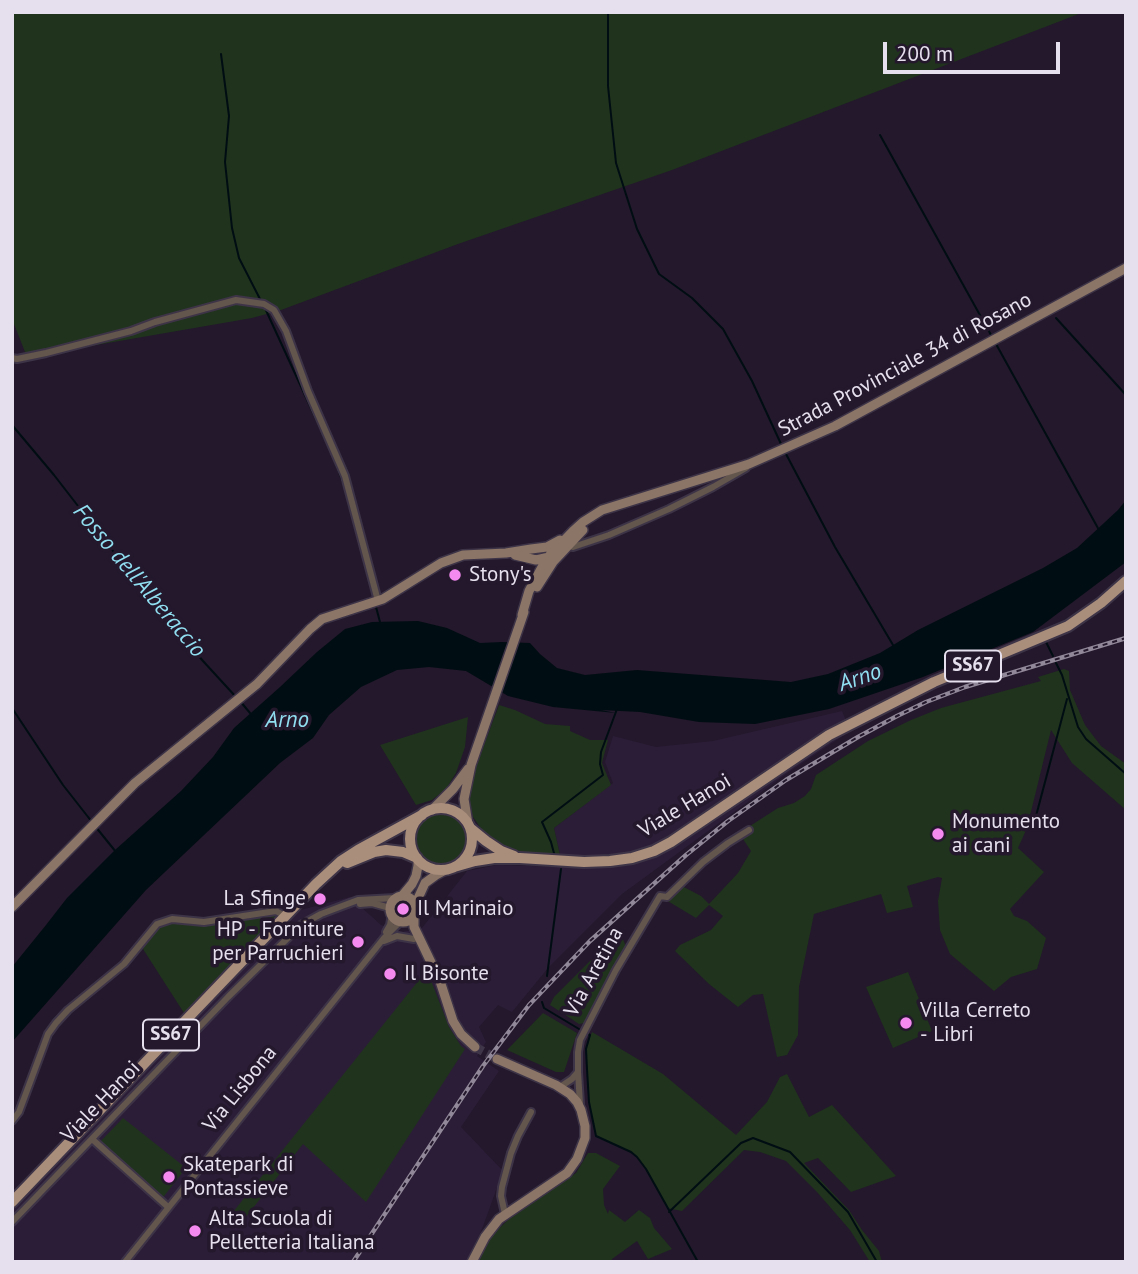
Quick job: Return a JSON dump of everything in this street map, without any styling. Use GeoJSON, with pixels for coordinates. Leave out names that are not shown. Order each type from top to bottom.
{"type":"FeatureCollection","features":[{"type":"Feature","properties":{"kind":"main road","name":"Strada Provinciale 34 di Rosano"},"geometry":{"type":"LineString","coordinates":[[469,826],[464,799],[471,765],[529,591],[547,558],[573,531],[602,510],[749,464],[835,426],[1126,268]]}},
{"type":"Feature","properties":{"kind":"main road","name":"Strada Provinciale 34 di Rosano"},"geometry":{"type":"LineString","coordinates":[[522,616],[545,575],[586,527],[614,507]]}},
{"type":"Feature","properties":{"kind":"main road"},"geometry":{"type":"LineString","coordinates":[[530,554],[554,544],[573,531]]}},
{"type":"Feature","properties":{"kind":"main road"},"geometry":{"type":"LineString","coordinates":[[547,558],[568,548]]}},
{"type":"Feature","properties":{"kind":"main road"},"geometry":{"type":"LineString","coordinates":[[12,906],[135,783],[257,684],[322,619],[378,601],[463,555],[530,554],[542,551],[547,558],[545,575]]}},
{"type":"Feature","properties":{"kind":"main road"},"geometry":{"type":"LineString","coordinates":[[529,591],[535,566],[530,554]]}},
{"type":"Feature","properties":{"kind":"main road","name":"Viale Hanoi"},"geometry":{"type":"LineString","coordinates":[[451,868],[494,858],[584,863],[632,858],[654,851],[829,735],[934,682],[1068,626],[1126,581]]}},
{"type":"Feature","properties":{"kind":"main road","name":"Strada Provinciale 34 di Rosano"},"geometry":{"type":"LineString","coordinates":[[427,812],[453,789],[471,765]]}},
{"type":"Feature","properties":{"kind":"main road","name":"Viale Hanoi"},"geometry":{"type":"LineString","coordinates":[[427,812],[449,809],[463,817],[486,842],[520,858]]}},
{"type":"Feature","properties":{"kind":"main road"},"geometry":{"type":"LineString","coordinates":[[426,951],[401,921],[394,918],[391,911],[399,897],[412,884],[418,866],[411,840],[412,831],[416,822],[427,812]]}},
{"type":"Feature","properties":{"kind":"main road","name":"SS67"},"geometry":{"type":"LineString","coordinates":[[12,1202],[316,884],[341,861],[427,812]]}},
{"type":"Feature","properties":{"kind":"main road","name":"Viale Hanoi"},"geometry":{"type":"LineString","coordinates":[[414,910],[425,883],[462,862],[468,855],[472,837],[469,826]]}},
{"type":"Feature","properties":{"kind":"main road","name":"SS67"},"geometry":{"type":"LineString","coordinates":[[332,870],[355,859],[386,850],[403,852],[417,858]]}},
{"type":"Feature","properties":{"kind":"main road"},"geometry":{"type":"LineString","coordinates":[[417,858],[431,868],[451,868]]}},
{"type":"Feature","properties":{"kind":"main road"},"geometry":{"type":"LineString","coordinates":[[399,897],[410,898],[414,910],[414,926],[440,981],[453,1021],[461,1034],[475,1047]]}},
{"type":"Feature","properties":{"kind":"main road"},"geometry":{"type":"LineString","coordinates":[[401,921],[410,919],[414,910]]}},
{"type":"Feature","properties":{"kind":"main road"},"geometry":{"type":"LineString","coordinates":[[497,1059],[560,1087],[570,1094],[581,1110]]}},
{"type":"Feature","properties":{"kind":"main road","name":"Via Aretina"},"geometry":{"type":"LineString","coordinates":[[472,1262],[488,1231],[505,1213],[561,1178],[575,1163],[584,1138],[581,1110]]}},
{"type":"Feature","properties":{"kind":"street"},"geometry":{"type":"LineString","coordinates":[[12,358],[46,353],[131,331],[236,300],[264,304],[274,310],[286,331],[308,391],[345,476],[378,601]]}},
{"type":"Feature","properties":{"kind":"street"},"geometry":{"type":"LineString","coordinates":[[568,548],[609,535],[669,509],[763,458]]}},
{"type":"Feature","properties":{"kind":"street","name":"Via Aretina"},"geometry":{"type":"LineString","coordinates":[[581,1110],[578,1072],[580,1040],[616,970],[660,896],[667,897],[703,862],[749,830]]}},
{"type":"Feature","properties":{"kind":"street","name":"Viale Hanoi"},"geometry":{"type":"LineString","coordinates":[[12,1222],[301,925],[321,914],[366,899],[399,897]]}},
{"type":"Feature","properties":{"kind":"street","name":"Viale Hanoi"},"geometry":{"type":"LineString","coordinates":[[347,905],[372,904],[391,911]]}},
{"type":"Feature","properties":{"kind":"street"},"geometry":{"type":"LineString","coordinates":[[12,1121],[19,1112],[48,1034],[56,1023],[124,964],[156,924],[172,919],[204,922],[276,911],[285,916]]}},
{"type":"Feature","properties":{"kind":"street","name":"Via Lisbona"},"geometry":{"type":"LineString","coordinates":[[381,941],[390,925],[391,911]]}},
{"type":"Feature","properties":{"kind":"street","name":"Via Lisbona"},"geometry":{"type":"LineString","coordinates":[[125,1262],[381,941],[401,921]]}},
{"type":"Feature","properties":{"kind":"street"},"geometry":{"type":"LineString","coordinates":[[381,941],[397,936],[414,939]]}},
{"type":"Feature","properties":{"kind":"street"},"geometry":{"type":"LineString","coordinates":[[560,1087],[578,1072]]}},
{"type":"Feature","properties":{"kind":"street"},"geometry":{"type":"LineString","coordinates":[[570,1094],[579,1084]]}},
{"type":"Feature","properties":{"kind":"street"},"geometry":{"type":"LineString","coordinates":[[505,1213],[502,1187],[518,1136],[531,1112]]}},
{"type":"Feature","properties":{"kind":"street"},"geometry":{"type":"LineString","coordinates":[[92,1139],[168,1207]]}},
{"type":"Feature","properties":{"kind":"shaded area"},"geometry":{"type":"Polygon","coordinates":[[[842,711],[850,731],[786,774],[622,894],[548,968],[512,1012],[498,1005],[479,1027],[486,1042],[477,1056],[499,1071],[461,1127],[503,1171],[482,1229],[466,1262],[12,1262],[12,1208],[297,911],[350,897],[381,925],[402,932],[422,928],[467,871],[497,865],[563,867],[554,828],[613,783],[605,762],[613,736],[656,747],[713,741],[842,711]]]}},
{"type":"Feature","properties":{"kind":"green space"},"geometry":{"type":"Polygon","coordinates":[[[12,12],[1084,12],[672,170],[458,244],[281,310],[252,318],[27,357],[12,319],[12,12]]]}},
{"type":"Feature","properties":{"kind":"green space"},"geometry":{"type":"Polygon","coordinates":[[[1064,669],[1069,671],[1070,690],[1085,725],[1101,746],[1126,764],[1126,810],[1072,763],[1051,730],[1027,828],[1018,848],[1044,872],[1010,909],[1014,916],[1027,921],[1046,938],[1037,969],[1011,977],[994,991],[950,954],[940,930],[938,901],[942,878],[938,877],[907,886],[913,907],[887,913],[881,894],[814,914],[799,987],[798,1035],[787,1055],[777,1057],[763,994],[753,995],[738,1007],[675,951],[680,945],[711,930],[723,916],[709,905],[696,918],[666,900],[680,885],[701,896],[709,904],[738,873],[751,851],[739,833],[778,808],[805,796],[816,775],[868,741],[941,708],[1041,681],[1038,677],[1064,669]]]}},
{"type":"Feature","properties":{"kind":"green space"},"geometry":{"type":"Polygon","coordinates":[[[499,705],[545,724],[570,726],[570,731],[590,740],[608,740],[602,763],[611,785],[554,828],[560,855],[504,848],[485,834],[473,817],[468,795],[499,705]]]}},
{"type":"Feature","properties":{"kind":"green space"},"geometry":{"type":"Polygon","coordinates":[[[468,717],[465,747],[456,773],[446,789],[432,800],[416,805],[380,745],[468,717]]]}},
{"type":"Feature","properties":{"kind":"green space"},"geometry":{"type":"Polygon","coordinates":[[[431,815],[451,815],[465,829],[465,849],[451,863],[431,863],[417,849],[417,829],[431,815]]]}},
{"type":"Feature","properties":{"kind":"green space"},"geometry":{"type":"Polygon","coordinates":[[[274,914],[278,917],[184,1013],[143,949],[145,941],[160,925],[172,922],[206,925],[274,914]]]}},
{"type":"Feature","properties":{"kind":"green space"},"geometry":{"type":"Polygon","coordinates":[[[623,939],[626,947],[584,1023],[579,1024],[550,1005],[554,997],[609,942],[623,939]]]}},
{"type":"Feature","properties":{"kind":"green space"},"geometry":{"type":"Polygon","coordinates":[[[427,970],[449,1027],[465,1049],[366,1202],[303,1144],[239,1226],[229,1217],[427,970]]]}},
{"type":"Feature","properties":{"kind":"green space"},"geometry":{"type":"Polygon","coordinates":[[[908,972],[932,1031],[893,1048],[866,987],[908,972]]]}},
{"type":"Feature","properties":{"kind":"green space"},"geometry":{"type":"Polygon","coordinates":[[[543,1013],[577,1033],[564,1072],[556,1072],[507,1050],[543,1013]]]}},
{"type":"Feature","properties":{"kind":"green space"},"geometry":{"type":"Polygon","coordinates":[[[592,1032],[663,1074],[736,1135],[767,1102],[780,1077],[787,1074],[809,1117],[832,1105],[896,1176],[851,1192],[818,1158],[804,1163],[849,1210],[879,1251],[882,1262],[870,1262],[850,1230],[786,1161],[760,1152],[744,1150],[682,1211],[667,1208],[637,1157],[596,1136],[589,1102],[586,1049],[592,1032]]]}},
{"type":"Feature","properties":{"kind":"green space"},"geometry":{"type":"Polygon","coordinates":[[[123,1118],[186,1168],[161,1200],[151,1186],[146,1186],[99,1143],[123,1118]]]}},
{"type":"Feature","properties":{"kind":"green space"},"geometry":{"type":"Polygon","coordinates":[[[588,1153],[596,1153],[620,1166],[603,1189],[604,1205],[608,1214],[609,1210],[625,1222],[639,1210],[650,1218],[654,1228],[672,1249],[648,1259],[637,1241],[611,1262],[476,1262],[492,1235],[508,1220],[576,1173],[588,1153]]]}},
{"type":"Feature","properties":{"kind":"water","name":"Arno"},"geometry":{"type":"Polygon","coordinates":[[[1126,500],[1126,562],[1033,632],[923,677],[829,709],[755,724],[699,722],[640,712],[601,710],[616,713],[553,707],[508,696],[466,671],[429,667],[397,670],[361,687],[329,715],[313,738],[280,763],[146,890],[12,1042],[12,967],[67,898],[115,850],[181,791],[213,757],[234,728],[345,629],[372,622],[418,621],[447,628],[480,643],[530,643],[557,668],[585,675],[637,670],[791,682],[828,674],[880,653],[918,630],[1043,568],[1077,548],[1126,500]]]}},
{"type":"Feature","properties":{"kind":"waterway"},"geometry":{"type":"LineString","coordinates":[[608,12],[608,86],[616,163],[637,229],[659,274],[692,298],[723,329],[752,381],[781,444]]}},
{"type":"Feature","properties":{"kind":"waterway"},"geometry":{"type":"LineString","coordinates":[[221,54],[229,116],[225,162],[232,228],[239,258],[261,301]]}},
{"type":"Feature","properties":{"kind":"waterway"},"geometry":{"type":"LineString","coordinates":[[880,135],[991,335]]}},
{"type":"Feature","properties":{"kind":"waterway"},"geometry":{"type":"LineString","coordinates":[[264,306],[332,454],[345,488],[370,581]]}},
{"type":"Feature","properties":{"kind":"waterway"},"geometry":{"type":"LineString","coordinates":[[1056,318],[1126,395]]}},
{"type":"Feature","properties":{"kind":"waterway"},"geometry":{"type":"LineString","coordinates":[[996,344],[1099,530]]}},
{"type":"Feature","properties":{"kind":"waterway","name":"Fosso dell'Alberaccio"},"geometry":{"type":"LineString","coordinates":[[12,425],[140,586],[236,697]]}},
{"type":"Feature","properties":{"kind":"waterway"},"geometry":{"type":"LineString","coordinates":[[786,454],[835,547],[893,645]]}},
{"type":"Feature","properties":{"kind":"waterway"},"geometry":{"type":"LineString","coordinates":[[376,607],[380,622]]}},
{"type":"Feature","properties":{"kind":"waterway"},"geometry":{"type":"LineString","coordinates":[[1046,642],[1053,656]]}},
{"type":"Feature","properties":{"kind":"waterway"},"geometry":{"type":"LineString","coordinates":[[1056,663],[1078,727],[1086,739],[1126,774]]}},
{"type":"Feature","properties":{"kind":"waterway"},"geometry":{"type":"LineString","coordinates":[[1036,816],[1067,699]]}},
{"type":"Feature","properties":{"kind":"waterway","name":"Fosso dell'Alberaccio"},"geometry":{"type":"LineString","coordinates":[[240,701],[250,713]]}},
{"type":"Feature","properties":{"kind":"waterway"},"geometry":{"type":"LineString","coordinates":[[12,708],[63,785],[92,822]]}},
{"type":"Feature","properties":{"kind":"waterway"},"geometry":{"type":"LineString","coordinates":[[555,857],[542,822],[603,775],[601,752],[617,709]]}},
{"type":"Feature","properties":{"kind":"waterway"},"geometry":{"type":"LineString","coordinates":[[95,826],[116,852]]}},
{"type":"Feature","properties":{"kind":"waterway"},"geometry":{"type":"LineString","coordinates":[[547,976],[561,869]]}},
{"type":"Feature","properties":{"kind":"waterway"},"geometry":{"type":"LineString","coordinates":[[542,1002],[544,1008],[579,1029]]}},
{"type":"Feature","properties":{"kind":"waterway"},"geometry":{"type":"LineString","coordinates":[[588,1034],[590,1035],[586,1049],[589,1102],[596,1136],[637,1157],[698,1262]]}},
{"type":"Feature","properties":{"kind":"waterway"},"geometry":{"type":"LineString","coordinates":[[669,1212],[741,1143],[753,1138],[790,1152],[848,1212],[877,1262]]}},
{"type":"Feature","properties":{"kind":"tunnel"},"geometry":{"type":"LineString","coordinates":[[475,1047],[497,1059]]}},
{"type":"Feature","properties":{"kind":"railway"},"geometry":{"type":"LineString","coordinates":[[353,1262],[483,1066],[529,1005],[590,941],[728,821],[786,780],[858,737],[926,702],[965,687],[1126,638]]}},
{"type":"Feature","properties":{"kind":"place","name":"Stony's"},"geometry":{"type":"Point","coordinates":[455,575]}},
{"type":"Feature","properties":{"kind":"place","name":"Monumento ai cani"},"geometry":{"type":"Point","coordinates":[938,834]}},
{"type":"Feature","properties":{"kind":"place","name":"La Sfinge"},"geometry":{"type":"Point","coordinates":[320,899]}},
{"type":"Feature","properties":{"kind":"place","name":"Il Marinaio"},"geometry":{"type":"Point","coordinates":[403,909]}},
{"type":"Feature","properties":{"kind":"place","name":"HP - Forniture per Parruchieri"},"geometry":{"type":"Point","coordinates":[358,942]}},
{"type":"Feature","properties":{"kind":"place","name":"Il Bisonte"},"geometry":{"type":"Point","coordinates":[390,974]}},
{"type":"Feature","properties":{"kind":"place","name":"Villa Cerreto - Libri"},"geometry":{"type":"Point","coordinates":[906,1023]}},
{"type":"Feature","properties":{"kind":"place","name":"Skatepark di Pontassieve"},"geometry":{"type":"Point","coordinates":[169,1177]}},
{"type":"Feature","properties":{"kind":"place","name":"Alta Scuola di Pelletteria Italiana"},"geometry":{"type":"Point","coordinates":[195,1231]}}]}
